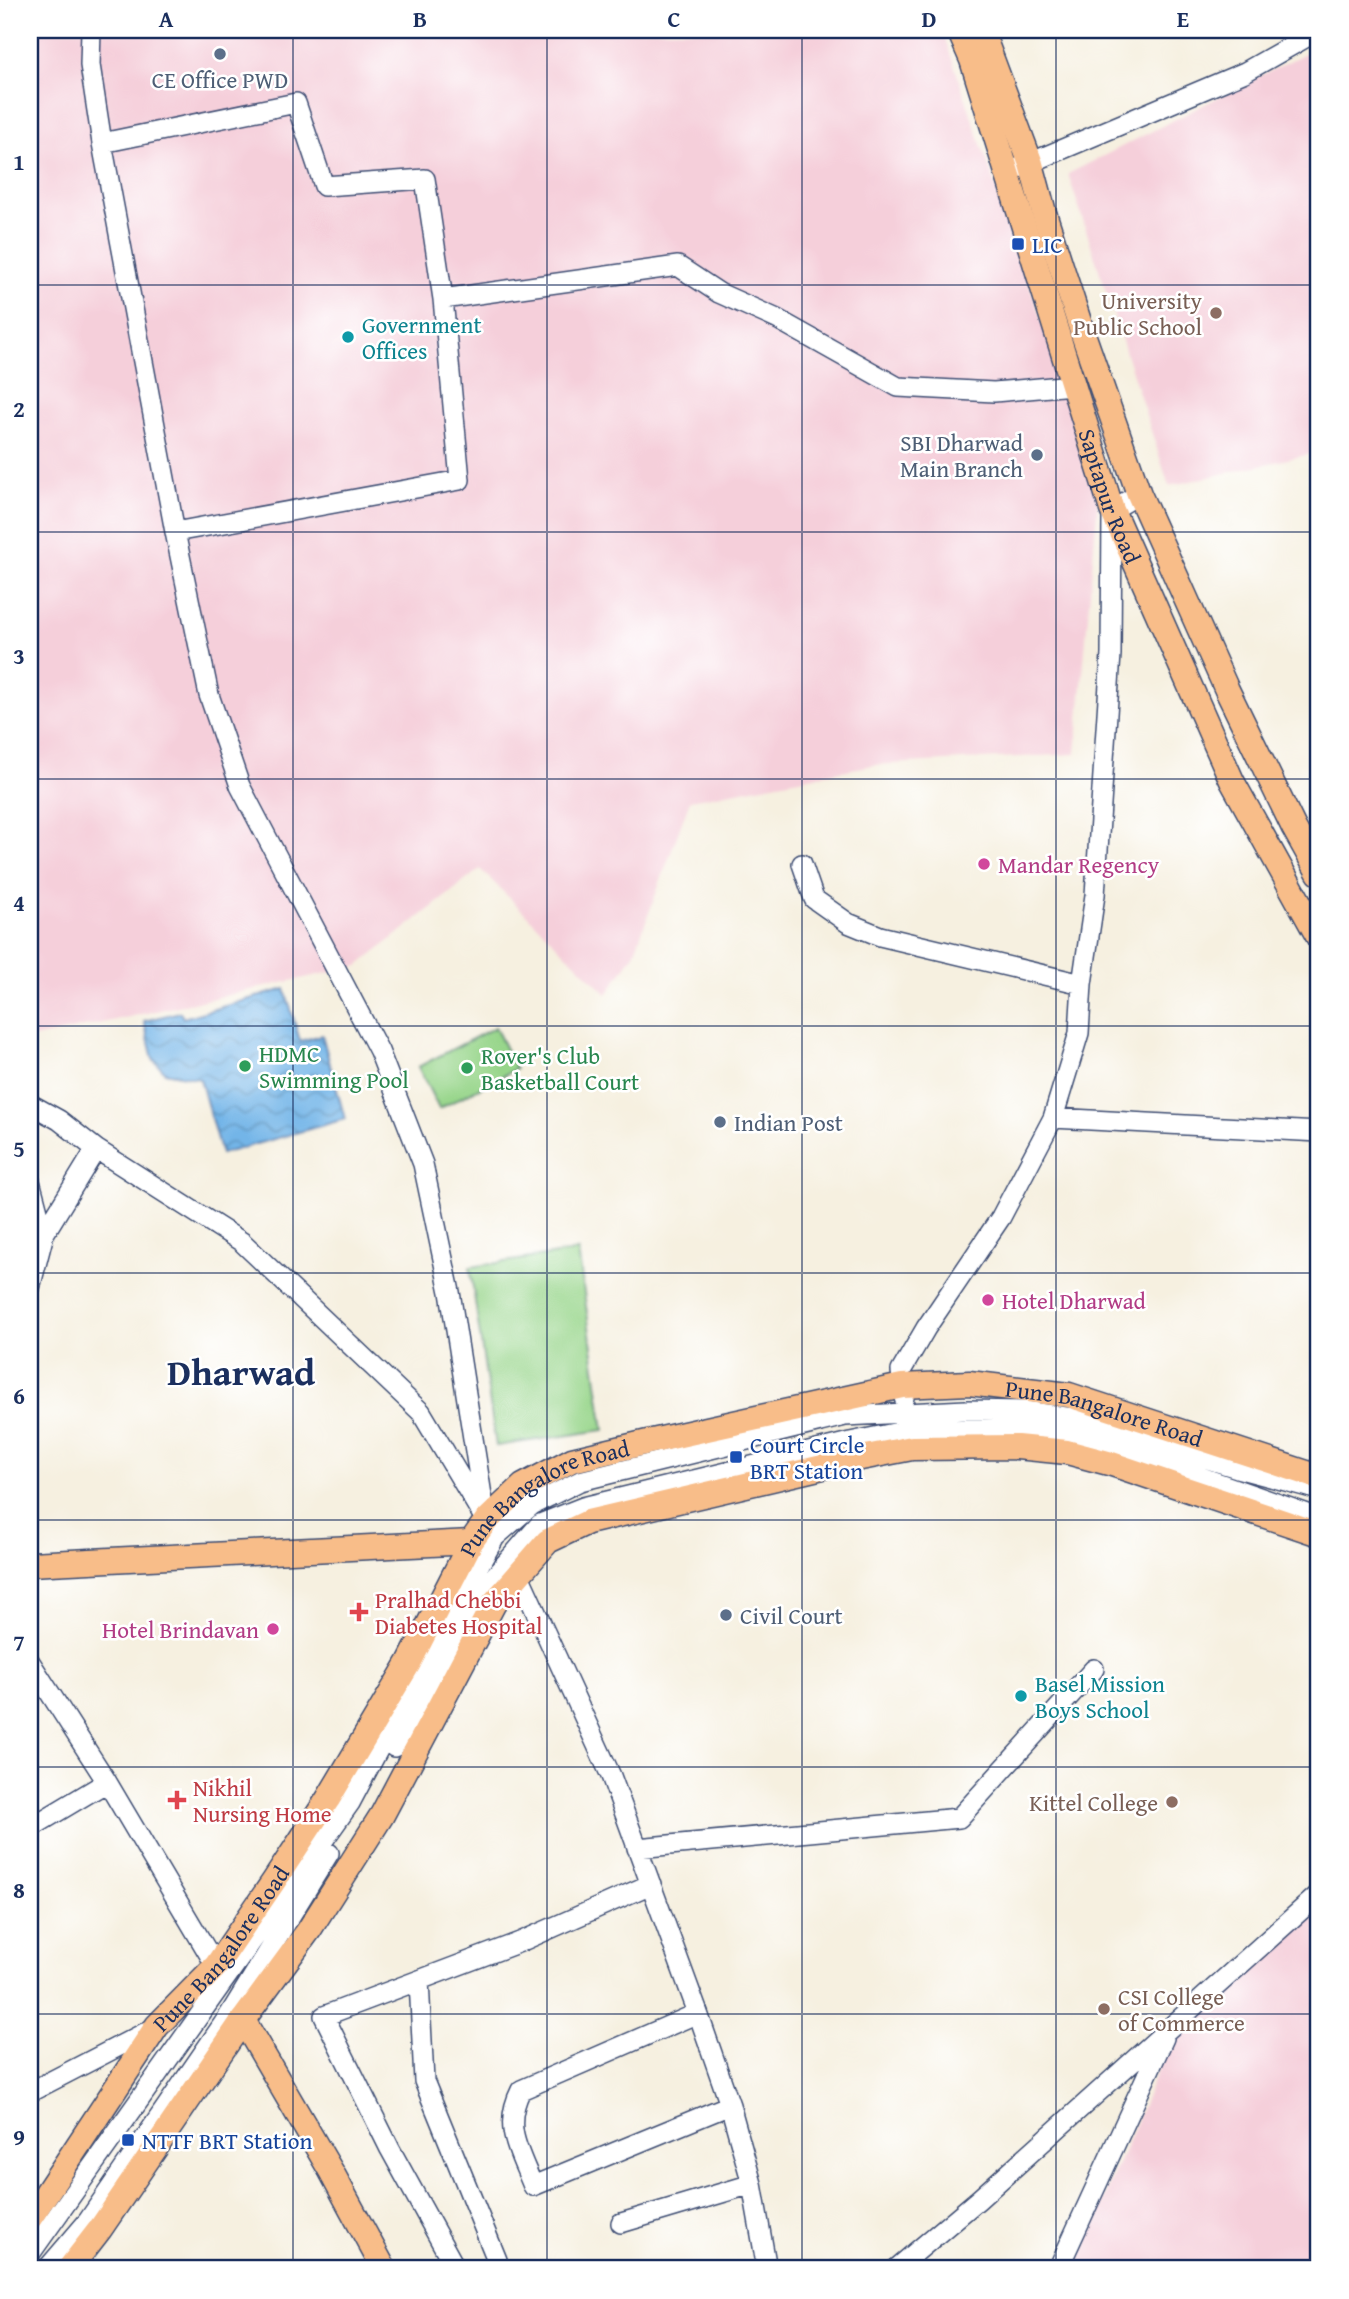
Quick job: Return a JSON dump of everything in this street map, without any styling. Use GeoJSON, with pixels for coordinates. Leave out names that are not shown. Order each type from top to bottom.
{"type":"FeatureCollection","features":[{"type":"Feature","properties":{"kind":"main road","name":"Saptapur Road"},"geometry":{"type":"LineString","coordinates":[[959,30],[972,60],[1112,510],[1232,781],[1319,938]]}},
{"type":"Feature","properties":{"kind":"main road","name":"Saptapur Road"},"geometry":{"type":"LineString","coordinates":[[981,30],[1031,164],[1078,318],[1139,494],[1227,690],[1294,828],[1319,873]]}},
{"type":"Feature","properties":{"kind":"main road","name":"Pune Bangalore Road"},"geometry":{"type":"LineString","coordinates":[[30,2218],[157,2026],[216,1966],[328,1799],[484,1534],[523,1486],[572,1460],[902,1386],[969,1383],[1069,1395],[1319,1477]]}},
{"type":"Feature","properties":{"kind":"main road","name":"Pune Bangalore Road"},"geometry":{"type":"LineString","coordinates":[[69,2269],[100,2229],[243,2020],[309,1930],[382,1815],[515,1565],[548,1541],[588,1522],[861,1458],[909,1430],[1067,1452],[1112,1464],[1319,1534]]}},
{"type":"Feature","properties":{"kind":"main road"},"geometry":{"type":"LineString","coordinates":[[30,1564],[484,1534]]}},
{"type":"Feature","properties":{"kind":"main road"},"geometry":{"type":"LineString","coordinates":[[243,2020],[331,2171],[384,2269]]}},
{"type":"Feature","properties":{"kind":"street"},"geometry":{"type":"LineString","coordinates":[[30,2254],[350,1803],[429,1654],[484,1534],[450,1292],[423,1164],[379,1051],[240,786],[209,695],[175,532],[102,143],[90,65],[91,30]]}},
{"type":"Feature","properties":{"kind":"street"},"geometry":{"type":"LineString","coordinates":[[1006,171],[1031,164],[1245,72],[1319,30]]}},
{"type":"Feature","properties":{"kind":"street"},"geometry":{"type":"LineString","coordinates":[[102,143],[296,103],[324,186],[425,179],[443,299],[460,480],[175,532]]}},
{"type":"Feature","properties":{"kind":"street"},"geometry":{"type":"LineString","coordinates":[[443,299],[678,266],[719,293],[776,319],[898,387],[994,392],[1073,385]]}},
{"type":"Feature","properties":{"kind":"street"},"geometry":{"type":"LineString","coordinates":[[909,1430],[901,1371],[926,1328],[1001,1217],[1053,1118],[1079,1033],[1082,984],[1095,895],[1111,654],[1112,510],[1139,494]]}},
{"type":"Feature","properties":{"kind":"street"},"geometry":{"type":"LineString","coordinates":[[802,864],[814,899],[848,923],[880,936],[1082,984]]}},
{"type":"Feature","properties":{"kind":"street"},"geometry":{"type":"LineString","coordinates":[[30,1104],[242,1242],[421,1412],[484,1534],[515,1565],[611,1776],[730,2105],[752,2184],[767,2269]]}},
{"type":"Feature","properties":{"kind":"street"},"geometry":{"type":"LineString","coordinates":[[1053,1118],[1319,1132]]}},
{"type":"Feature","properties":{"kind":"street"},"geometry":{"type":"LineString","coordinates":[[30,1288],[44,1234],[96,1149]]}},
{"type":"Feature","properties":{"kind":"street"},"geometry":{"type":"LineString","coordinates":[[30,1181],[44,1234]]}},
{"type":"Feature","properties":{"kind":"street"},"geometry":{"type":"LineString","coordinates":[[909,1430],[1025,1410],[1072,1418],[1319,1490]]}},
{"type":"Feature","properties":{"kind":"street"},"geometry":{"type":"LineString","coordinates":[[484,1534],[531,1505],[580,1481],[845,1416],[909,1430],[1019,1429],[1072,1434],[1319,1518]]}},
{"type":"Feature","properties":{"kind":"street"},"geometry":{"type":"LineString","coordinates":[[47,2269],[88,2221],[228,2017],[384,1763],[485,1587],[515,1565]]}},
{"type":"Feature","properties":{"kind":"street"},"geometry":{"type":"LineString","coordinates":[[30,1662],[107,1782],[216,1966]]}},
{"type":"Feature","properties":{"kind":"street"},"geometry":{"type":"LineString","coordinates":[[637,1848],[959,1818],[1094,1669]]}},
{"type":"Feature","properties":{"kind":"street"},"geometry":{"type":"LineString","coordinates":[[30,1828],[107,1782]]}},
{"type":"Feature","properties":{"kind":"street"},"geometry":{"type":"LineString","coordinates":[[456,2269],[390,2149],[324,2015],[520,1942],[651,1884]]}},
{"type":"Feature","properties":{"kind":"street"},"geometry":{"type":"LineString","coordinates":[[896,2269],[979,2199],[1319,1894]]}},
{"type":"Feature","properties":{"kind":"street"},"geometry":{"type":"LineString","coordinates":[[419,1980],[424,2081],[497,2260],[494,2269]]}},
{"type":"Feature","properties":{"kind":"street"},"geometry":{"type":"LineString","coordinates":[[698,2013],[521,2090],[513,2106],[512,2134],[533,2186],[730,2105]]}},
{"type":"Feature","properties":{"kind":"street"},"geometry":{"type":"LineString","coordinates":[[30,2092],[157,2026]]}},
{"type":"Feature","properties":{"kind":"street"},"geometry":{"type":"LineString","coordinates":[[1058,2269],[1167,2030]]}},
{"type":"Feature","properties":{"kind":"street"},"geometry":{"type":"LineString","coordinates":[[621,2223],[752,2184]]}},
{"type":"Feature","properties":{"kind":"shaded area"},"geometry":{"type":"Polygon","coordinates":[[[30,30],[942,30],[1057,365],[1098,500],[1076,754],[873,765],[690,800],[634,954],[607,994],[480,869],[358,966],[30,1039],[30,30]]]}},
{"type":"Feature","properties":{"kind":"shaded area","name":"University Public School"},"geometry":{"type":"Polygon","coordinates":[[[1319,46],[1319,452],[1169,486],[1068,174],[1319,46]]]}},
{"type":"Feature","properties":{"kind":"shaded area"},"geometry":{"type":"Polygon","coordinates":[[[1319,1905],[1319,2269],[1074,2269],[1174,2031],[1319,1905]]]}},
{"type":"Feature","properties":{"kind":"green space","name":"Rover's Club Basketball Court"},"geometry":{"type":"Polygon","coordinates":[[[495,1027],[516,1069],[439,1109],[418,1067],[495,1027]]]}},
{"type":"Feature","properties":{"kind":"green space"},"geometry":{"type":"Polygon","coordinates":[[[578,1251],[604,1430],[496,1446],[470,1267],[578,1251]]]}},
{"type":"Feature","properties":{"kind":"water","name":"HDMC Swimming Pool"},"geometry":{"type":"Polygon","coordinates":[[[285,989],[300,1041],[322,1035],[345,1119],[221,1154],[200,1079],[165,1072],[153,1059],[144,1021],[180,1012],[183,1018],[285,989]]]}},
{"type":"Feature","properties":{"kind":"place","name":"CE Office PWD"},"geometry":{"type":"Point","coordinates":[220,54]}},
{"type":"Feature","properties":{"kind":"place","name":"LIC"},"geometry":{"type":"Point","coordinates":[1018,244]}},
{"type":"Feature","properties":{"kind":"place","name":"University Public School"},"geometry":{"type":"Point","coordinates":[1216,313]}},
{"type":"Feature","properties":{"kind":"place","name":"Government Offices"},"geometry":{"type":"Point","coordinates":[348,337]}},
{"type":"Feature","properties":{"kind":"place","name":"SBI Dharwad Main Branch"},"geometry":{"type":"Point","coordinates":[1037,455]}},
{"type":"Feature","properties":{"kind":"place","name":"Mandar Regency"},"geometry":{"type":"Point","coordinates":[984,864]}},
{"type":"Feature","properties":{"kind":"place","name":"HDMC Swimming Pool"},"geometry":{"type":"Point","coordinates":[245,1066]}},
{"type":"Feature","properties":{"kind":"place","name":"Rover's Club Basketball Court"},"geometry":{"type":"Point","coordinates":[467,1068]}},
{"type":"Feature","properties":{"kind":"place","name":"Indian Post"},"geometry":{"type":"Point","coordinates":[720,1122]}},
{"type":"Feature","properties":{"kind":"place","name":"Hotel Dharwad"},"geometry":{"type":"Point","coordinates":[988,1300]}},
{"type":"Feature","properties":{"kind":"place","name":"Court Circle BRT Station"},"geometry":{"type":"Point","coordinates":[736,1457]}},
{"type":"Feature","properties":{"kind":"place","name":"Pralhad Chebbi Diabetes Hospital"},"geometry":{"type":"Point","coordinates":[359,1612]}},
{"type":"Feature","properties":{"kind":"place","name":"Civil Court"},"geometry":{"type":"Point","coordinates":[726,1615]}},
{"type":"Feature","properties":{"kind":"place","name":"Hotel Brindavan"},"geometry":{"type":"Point","coordinates":[273,1629]}},
{"type":"Feature","properties":{"kind":"place","name":"Basel Mission Boys School"},"geometry":{"type":"Point","coordinates":[1021,1696]}},
{"type":"Feature","properties":{"kind":"place","name":"Nikhil Nursing Home"},"geometry":{"type":"Point","coordinates":[177,1800]}},
{"type":"Feature","properties":{"kind":"place","name":"Kittel College"},"geometry":{"type":"Point","coordinates":[1172,1802]}},
{"type":"Feature","properties":{"kind":"place","name":"CSI College of Commerce"},"geometry":{"type":"Point","coordinates":[1104,2009]}},
{"type":"Feature","properties":{"kind":"place","name":"NTTF BRT Station"},"geometry":{"type":"Point","coordinates":[128,2140]}},
{"type":"Feature","properties":{"kind":"district","name":"Dharwad"},"geometry":{"type":"Point","coordinates":[241,1371]}}]}
